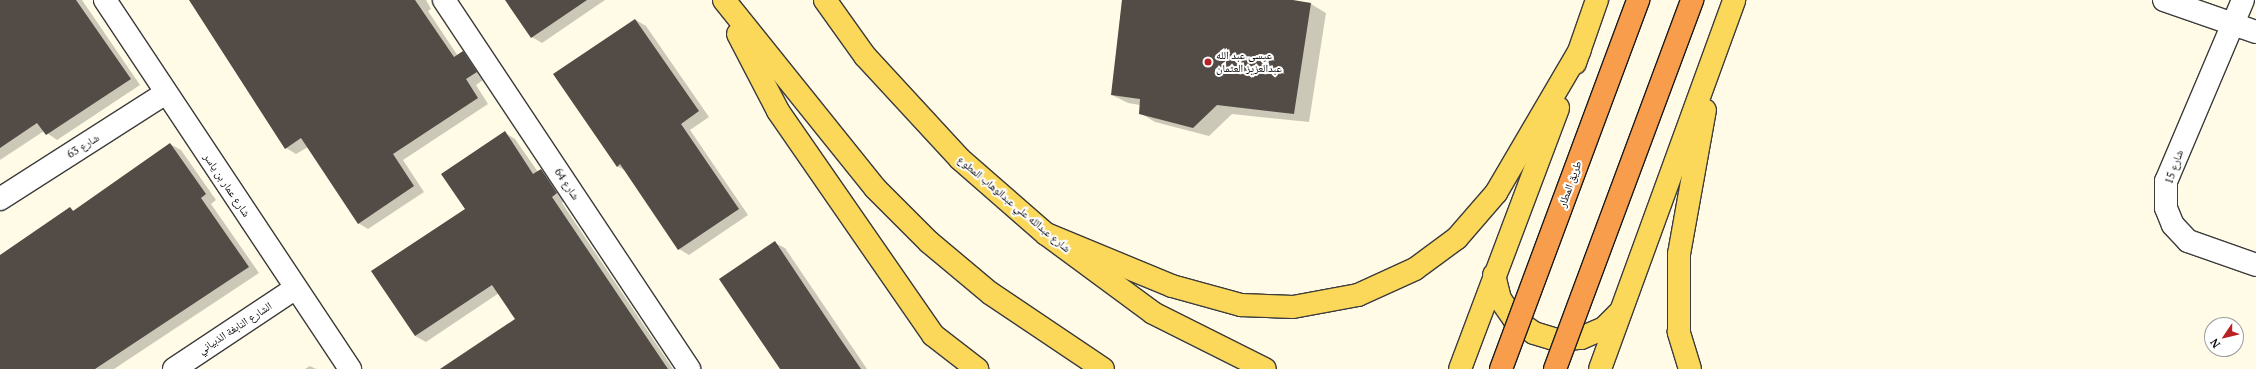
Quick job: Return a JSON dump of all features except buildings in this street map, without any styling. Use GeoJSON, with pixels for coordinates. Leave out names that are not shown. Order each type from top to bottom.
{"type":"FeatureCollection","features":[{"type":"Feature","properties":{"kind":"highway","name":"طريق المطار"},"geometry":{"type":"LineString","coordinates":[[1501,369],[1638,0]]}},
{"type":"Feature","properties":{"kind":"highway"},"geometry":{"type":"LineString","coordinates":[[1555,369],[1692,0]]}},
{"type":"Feature","properties":{"kind":"main road","name":"شارع عبدالله علي عبدالوهاب المطوع"},"geometry":{"type":"LineString","coordinates":[[825,0],[865,56],[960,159],[1046,234],[1153,313],[1265,369]]}},
{"type":"Feature","properties":{"kind":"main road"},"geometry":{"type":"LineString","coordinates":[[1460,369],[1494,275],[1580,50],[1596,0]]}},
{"type":"Feature","properties":{"kind":"main road"},"geometry":{"type":"LineString","coordinates":[[1600,369],[1734,0]]}},
{"type":"Feature","properties":{"kind":"main road"},"geometry":{"type":"LineString","coordinates":[[726,3],[740,39],[778,111],[956,369]]}},
{"type":"Feature","properties":{"kind":"main road"},"geometry":{"type":"LineString","coordinates":[[726,3],[875,188],[928,242],[990,293],[1103,369]]}},
{"type":"Feature","properties":{"kind":"main road"},"geometry":{"type":"LineString","coordinates":[[1046,234],[1172,286],[1241,305],[1293,307],[1358,295],[1414,269],[1457,238],[1496,194],[1580,50]]}},
{"type":"Feature","properties":{"kind":"main road"},"geometry":{"type":"LineString","coordinates":[[1690,369],[1679,332],[1679,254],[1715,50]]}},
{"type":"Feature","properties":{"kind":"main road"},"geometry":{"type":"LineString","coordinates":[[1494,275],[1500,299],[1514,319],[1534,333],[1557,340],[1581,338],[1604,328],[1621,311]]}},
{"type":"Feature","properties":{"kind":"main road"},"geometry":{"type":"LineString","coordinates":[[933,336],[977,369]]}},
{"type":"Feature","properties":{"kind":"street","name":"شارع عمار بن ياسر"},"geometry":{"type":"LineString","coordinates":[[105,0],[350,369]]}},
{"type":"Feature","properties":{"kind":"street","name":"شارع 64"},"geometry":{"type":"LineString","coordinates":[[444,0],[689,369]]}},
{"type":"Feature","properties":{"kind":"street"},"geometry":{"type":"LineString","coordinates":[[2164,0],[2256,32]]}},
{"type":"Feature","properties":{"kind":"street","name":"شارع 15"},"geometry":{"type":"LineString","coordinates":[[2243,0],[2166,181],[2166,208],[2173,225],[2188,241],[2256,265]]}},
{"type":"Feature","properties":{"kind":"street","name":"شارع 63"},"geometry":{"type":"LineString","coordinates":[[0,199],[166,93]]}},
{"type":"Feature","properties":{"kind":"street","name":"الشارع النابغة الذبياني"},"geometry":{"type":"LineString","coordinates":[[174,369],[296,288]]}},
{"type":"Feature","properties":{"kind":"place","name":"عيسى عبد الله عبدالعزيز العثمان"},"geometry":{"type":"Point","coordinates":[1208,62]}}]}
